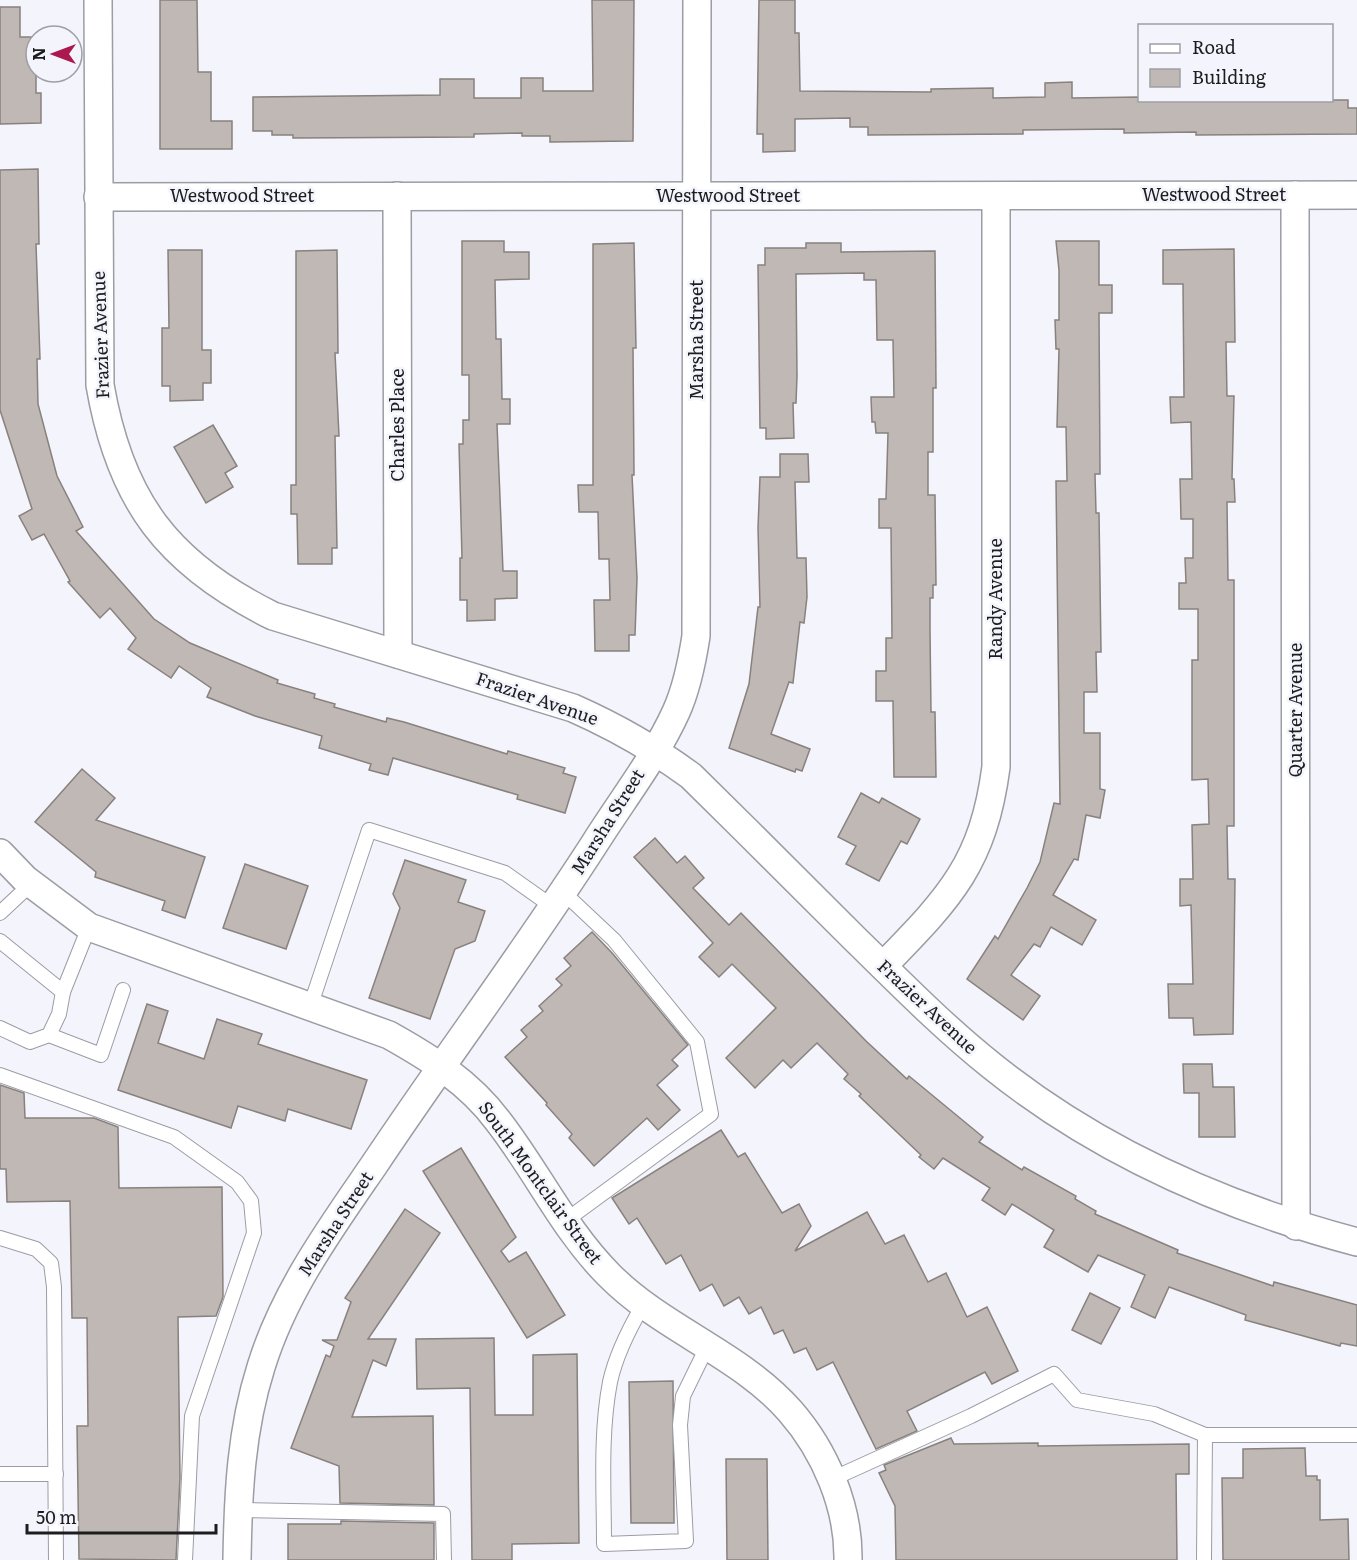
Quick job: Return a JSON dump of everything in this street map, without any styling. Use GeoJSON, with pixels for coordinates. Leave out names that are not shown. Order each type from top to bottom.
{"type":"FeatureCollection","features":[{"type":"Feature","properties":{"kind":"street","name":"Frazier Avenue"},"geometry":{"type":"LineString","coordinates":[[98,0],[100,385],[107,428],[123,473],[141,507],[167,542],[199,572],[234,597],[273,616],[573,708],[618,727],[691,776],[942,1024],[984,1060],[1059,1115],[1115,1148],[1188,1185],[1296,1226],[1357,1242]]}},
{"type":"Feature","properties":{"kind":"street","name":"Marsha Street"},"geometry":{"type":"LineString","coordinates":[[237,1560],[238,1486],[247,1420],[261,1367],[280,1317],[309,1261],[441,1065],[558,899],[654,749],[675,713],[689,676],[696,636],[697,0]]}},
{"type":"Feature","properties":{"kind":"street","name":"Quarter Avenue"},"geometry":{"type":"LineString","coordinates":[[1295,195],[1296,1226]]}},
{"type":"Feature","properties":{"kind":"street","name":"Westwood Street"},"geometry":{"type":"LineString","coordinates":[[98,197],[1357,195]]}},
{"type":"Feature","properties":{"kind":"street","name":"Charles Place"},"geometry":{"type":"LineString","coordinates":[[397,196],[398,654]]}},
{"type":"Feature","properties":{"kind":"street","name":"Randy Avenue"},"geometry":{"type":"LineString","coordinates":[[883,966],[941,907],[963,874],[980,839],[991,802],[996,767],[996,196]]}},
{"type":"Feature","properties":{"kind":"street","name":"South Montclair Street"},"geometry":{"type":"LineString","coordinates":[[0,854],[31,884],[89,927],[388,1035],[441,1065],[471,1090],[498,1120],[565,1221],[609,1276],[643,1305],[761,1383],[790,1411],[814,1443],[832,1479],[843,1514],[848,1560]]}},
{"type":"Feature","properties":{"kind":"lane"},"geometry":{"type":"LineString","coordinates":[[310,1007],[369,830],[505,873],[558,899],[614,940],[697,1042],[711,1114],[565,1221]]}},
{"type":"Feature","properties":{"kind":"lane"},"geometry":{"type":"LineString","coordinates":[[0,913],[31,884]]}},
{"type":"Feature","properties":{"kind":"lane"},"geometry":{"type":"LineString","coordinates":[[49,1035],[59,1014],[63,992],[89,927]]}},
{"type":"Feature","properties":{"kind":"lane"},"geometry":{"type":"LineString","coordinates":[[0,940],[63,992]]}},
{"type":"Feature","properties":{"kind":"lane"},"geometry":{"type":"LineString","coordinates":[[0,1028],[30,1042],[49,1035],[101,1055],[123,990]]}},
{"type":"Feature","properties":{"kind":"lane"},"geometry":{"type":"LineString","coordinates":[[0,1075],[174,1137],[237,1182],[251,1201],[254,1233],[192,1416],[185,1560]]}},
{"type":"Feature","properties":{"kind":"lane"},"geometry":{"type":"LineString","coordinates":[[0,1238],[36,1249],[51,1263],[56,1560]]}},
{"type":"Feature","properties":{"kind":"lane"},"geometry":{"type":"LineString","coordinates":[[643,1305],[623,1341],[610,1382],[604,1452],[604,1544],[686,1541],[680,1425],[683,1396],[707,1347]]}},
{"type":"Feature","properties":{"kind":"lane"},"geometry":{"type":"LineString","coordinates":[[832,1479],[971,1416],[1054,1374],[1077,1400],[1154,1414],[1205,1435],[1357,1435]]}},
{"type":"Feature","properties":{"kind":"lane"},"geometry":{"type":"LineString","coordinates":[[1204,1560],[1205,1435]]}},
{"type":"Feature","properties":{"kind":"lane"},"geometry":{"type":"LineString","coordinates":[[0,1474],[56,1474]]}},
{"type":"Feature","properties":{"kind":"lane"},"geometry":{"type":"LineString","coordinates":[[237,1510],[443,1514],[444,1560]]}},
{"type":"Feature","properties":{"kind":"building"},"geometry":{"type":"Polygon","coordinates":[[[160,0],[197,0],[198,72],[211,72],[211,121],[232,121],[232,149],[160,149],[160,0]]]}},
{"type":"Feature","properties":{"kind":"building"},"geometry":{"type":"Polygon","coordinates":[[[592,0],[634,0],[633,141],[550,142],[550,136],[522,136],[522,133],[474,134],[474,137],[293,138],[293,135],[272,135],[272,131],[253,131],[253,97],[440,95],[440,79],[474,79],[474,98],[521,98],[521,78],[543,78],[543,91],[593,91],[592,0]]]}},
{"type":"Feature","properties":{"kind":"building"},"geometry":{"type":"Polygon","coordinates":[[[759,0],[795,0],[795,33],[799,33],[800,91],[931,92],[931,89],[993,88],[993,98],[1045,97],[1045,83],[1072,82],[1072,98],[1138,97],[1138,102],[1333,102],[1333,100],[1348,100],[1348,108],[1357,108],[1357,134],[1196,135],[1196,132],[1124,133],[1124,129],[1023,130],[1023,134],[868,135],[868,127],[850,127],[850,118],[795,119],[795,151],[763,152],[763,134],[757,134],[759,0]]]}},
{"type":"Feature","properties":{"kind":"building"},"geometry":{"type":"Polygon","coordinates":[[[0,7],[20,7],[20,37],[24,37],[24,84],[36,84],[36,93],[41,93],[41,123],[0,124],[0,7]]]}},
{"type":"Feature","properties":{"kind":"building"},"geometry":{"type":"Polygon","coordinates":[[[38,169],[39,244],[36,244],[40,359],[37,359],[38,404],[57,476],[83,527],[76,531],[154,619],[190,643],[278,680],[277,683],[315,694],[314,698],[335,704],[334,707],[386,722],[387,718],[404,722],[507,754],[508,751],[565,768],[563,773],[576,777],[565,813],[517,799],[518,795],[393,758],[388,775],[369,770],[371,764],[319,748],[322,736],[255,716],[207,697],[211,688],[179,666],[171,678],[128,649],[136,638],[110,608],[100,618],[68,582],[70,581],[44,534],[32,540],[19,516],[32,509],[0,410],[0,170],[38,169]]]}},
{"type":"Feature","properties":{"kind":"building"},"geometry":{"type":"Polygon","coordinates":[[[462,241],[504,241],[504,252],[529,252],[529,279],[495,280],[496,339],[501,339],[502,399],[510,399],[510,424],[497,424],[503,571],[517,571],[517,598],[495,599],[495,620],[467,621],[467,600],[460,600],[460,558],[462,558],[459,444],[463,444],[463,420],[469,420],[469,375],[462,375],[462,241]]]}},
{"type":"Feature","properties":{"kind":"building"},"geometry":{"type":"Polygon","coordinates":[[[1056,241],[1099,241],[1099,285],[1112,285],[1112,313],[1099,313],[1100,474],[1095,474],[1096,513],[1099,513],[1101,652],[1096,652],[1097,692],[1084,692],[1084,733],[1100,733],[1100,789],[1105,790],[1100,818],[1086,815],[1078,860],[1074,859],[1053,895],[1096,920],[1082,945],[1051,927],[1040,947],[1034,944],[1011,975],[1040,996],[1023,1020],[967,979],[995,936],[998,939],[1027,888],[1040,862],[1054,803],[1060,804],[1056,481],[1067,481],[1066,427],[1057,427],[1059,349],[1056,349],[1055,320],[1059,320],[1059,270],[1056,241]]]}},
{"type":"Feature","properties":{"kind":"building"},"geometry":{"type":"Polygon","coordinates":[[[634,243],[636,348],[633,348],[634,475],[632,475],[637,578],[635,635],[629,635],[629,651],[595,651],[594,600],[610,600],[609,559],[599,559],[598,512],[579,512],[578,485],[593,485],[593,244],[634,243]]]}},
{"type":"Feature","properties":{"kind":"building"},"geometry":{"type":"Polygon","coordinates":[[[806,243],[841,243],[841,252],[935,251],[936,388],[933,388],[933,452],[928,452],[928,495],[935,495],[936,585],[933,585],[933,598],[930,598],[930,630],[931,712],[935,712],[936,777],[894,777],[893,701],[876,701],[876,671],[886,671],[886,638],[892,638],[891,528],[879,528],[879,499],[886,499],[888,433],[876,433],[875,422],[872,422],[871,397],[894,397],[893,340],[877,340],[876,280],[864,280],[864,273],[796,274],[797,376],[796,403],[793,403],[794,438],[766,439],[766,428],[760,428],[758,265],[765,265],[765,248],[806,248],[806,243]]]}},
{"type":"Feature","properties":{"kind":"building"},"geometry":{"type":"Polygon","coordinates":[[[1234,249],[1235,342],[1226,342],[1227,396],[1234,396],[1232,479],[1234,479],[1235,502],[1227,502],[1228,580],[1234,580],[1234,826],[1227,826],[1228,879],[1235,879],[1233,1034],[1194,1035],[1193,1018],[1169,1018],[1168,984],[1193,984],[1191,905],[1180,906],[1180,879],[1193,879],[1192,825],[1209,824],[1208,779],[1192,780],[1192,660],[1198,660],[1198,609],[1179,609],[1179,583],[1186,583],[1185,558],[1193,558],[1193,519],[1181,519],[1180,479],[1192,479],[1191,422],[1171,423],[1170,397],[1184,397],[1183,284],[1163,284],[1163,250],[1234,249]]]}},
{"type":"Feature","properties":{"kind":"building"},"geometry":{"type":"Polygon","coordinates":[[[168,250],[202,250],[202,350],[211,350],[211,383],[203,383],[203,400],[170,401],[170,386],[162,386],[162,328],[169,328],[168,250]]]}},
{"type":"Feature","properties":{"kind":"building"},"geometry":{"type":"Polygon","coordinates":[[[337,250],[338,353],[335,353],[339,436],[335,436],[337,548],[332,548],[332,564],[298,564],[297,514],[291,514],[291,485],[296,485],[296,251],[337,250]]]}},
{"type":"Feature","properties":{"kind":"building"},"geometry":{"type":"Polygon","coordinates":[[[213,425],[237,466],[225,473],[233,487],[206,503],[174,447],[213,425]]]}},
{"type":"Feature","properties":{"kind":"building"},"geometry":{"type":"Polygon","coordinates":[[[780,454],[808,454],[809,482],[795,482],[797,558],[806,558],[807,597],[804,623],[800,622],[793,683],[789,682],[771,734],[810,749],[802,771],[796,769],[795,772],[729,748],[749,684],[758,607],[760,607],[758,528],[760,477],[780,477],[780,454]]]}},
{"type":"Feature","properties":{"kind":"building"},"geometry":{"type":"Polygon","coordinates":[[[82,769],[115,798],[96,820],[205,857],[185,918],[162,910],[165,901],[95,877],[96,872],[35,822],[82,769]]]}},
{"type":"Feature","properties":{"kind":"building"},"geometry":{"type":"Polygon","coordinates":[[[861,793],[879,803],[882,798],[920,819],[907,844],[901,841],[879,881],[846,864],[856,846],[838,837],[861,793]]]}},
{"type":"Feature","properties":{"kind":"building"},"geometry":{"type":"Polygon","coordinates":[[[655,838],[677,863],[685,856],[704,878],[693,888],[729,925],[741,913],[866,1041],[907,1079],[909,1076],[983,1137],[979,1142],[1022,1170],[1024,1167],[1076,1196],[1075,1199],[1096,1211],[1095,1214],[1178,1250],[1177,1253],[1273,1286],[1274,1282],[1357,1305],[1357,1346],[1341,1343],[1340,1346],[1245,1320],[1246,1315],[1169,1287],[1155,1318],[1131,1307],[1145,1275],[1098,1255],[1088,1272],[1044,1247],[1054,1230],[1012,1204],[1005,1215],[982,1200],[990,1188],[943,1158],[934,1169],[919,1157],[921,1155],[859,1096],[861,1094],[844,1079],[848,1074],[817,1043],[791,1068],[783,1060],[755,1088],[726,1058],[776,1008],[732,964],[719,977],[699,957],[713,943],[634,857],[655,838]]]}},
{"type":"Feature","properties":{"kind":"building"},"geometry":{"type":"Polygon","coordinates":[[[405,860],[466,880],[458,902],[485,911],[475,941],[455,949],[430,1019],[369,998],[400,908],[393,894],[405,860]]]}},
{"type":"Feature","properties":{"kind":"building"},"geometry":{"type":"Polygon","coordinates":[[[245,864],[308,886],[286,949],[223,928],[245,864]]]}},
{"type":"Feature","properties":{"kind":"building"},"geometry":{"type":"Polygon","coordinates":[[[592,932],[688,1045],[672,1060],[678,1066],[657,1085],[680,1110],[658,1130],[647,1118],[594,1166],[569,1138],[572,1134],[546,1105],[547,1103],[505,1057],[527,1037],[521,1030],[543,1011],[539,1006],[562,985],[556,979],[571,966],[564,958],[592,932]]]}},
{"type":"Feature","properties":{"kind":"building"},"geometry":{"type":"Polygon","coordinates":[[[147,1004],[168,1011],[158,1043],[204,1059],[217,1019],[262,1034],[258,1044],[367,1080],[351,1129],[288,1109],[285,1121],[238,1106],[231,1128],[118,1090],[147,1004]]]}},
{"type":"Feature","properties":{"kind":"building"},"geometry":{"type":"Polygon","coordinates":[[[1183,1064],[1212,1064],[1213,1087],[1234,1087],[1235,1137],[1199,1137],[1199,1093],[1184,1093],[1183,1064]]]}},
{"type":"Feature","properties":{"kind":"building"},"geometry":{"type":"Polygon","coordinates":[[[0,1085],[24,1093],[25,1118],[94,1118],[118,1127],[119,1188],[222,1187],[223,1297],[216,1316],[178,1317],[180,1478],[176,1560],[79,1559],[77,1426],[88,1426],[87,1318],[72,1318],[70,1201],[7,1202],[6,1169],[0,1169],[0,1085]]]}},
{"type":"Feature","properties":{"kind":"building"},"geometry":{"type":"Polygon","coordinates":[[[721,1130],[738,1157],[745,1153],[782,1213],[799,1204],[811,1226],[795,1251],[867,1212],[885,1244],[904,1235],[928,1282],[946,1273],[967,1317],[987,1307],[1018,1371],[992,1384],[985,1372],[907,1411],[917,1431],[876,1449],[833,1362],[817,1370],[806,1348],[794,1353],[783,1330],[774,1334],[761,1307],[749,1314],[739,1297],[724,1306],[712,1284],[700,1291],[681,1255],[666,1264],[637,1218],[629,1224],[612,1198],[721,1130]]]}},
{"type":"Feature","properties":{"kind":"building"},"geometry":{"type":"Polygon","coordinates":[[[461,1148],[516,1237],[501,1251],[509,1262],[526,1252],[565,1315],[527,1338],[423,1171],[461,1148]]]}},
{"type":"Feature","properties":{"kind":"building"},"geometry":{"type":"Polygon","coordinates":[[[405,1209],[440,1233],[368,1339],[396,1339],[386,1366],[373,1360],[352,1417],[433,1416],[434,1505],[340,1503],[339,1466],[291,1448],[326,1355],[330,1357],[334,1346],[322,1340],[337,1340],[351,1302],[345,1298],[405,1209]]]}},
{"type":"Feature","properties":{"kind":"building"},"geometry":{"type":"Polygon","coordinates":[[[1090,1293],[1120,1308],[1101,1344],[1072,1330],[1090,1293]]]}},
{"type":"Feature","properties":{"kind":"building"},"geometry":{"type":"Polygon","coordinates":[[[494,1338],[495,1415],[533,1415],[533,1355],[577,1354],[579,1543],[512,1544],[512,1560],[472,1560],[470,1388],[417,1389],[416,1339],[494,1338]]]}},
{"type":"Feature","properties":{"kind":"building"},"geometry":{"type":"Polygon","coordinates":[[[673,1381],[674,1523],[631,1523],[629,1382],[673,1381]]]}},
{"type":"Feature","properties":{"kind":"building"},"geometry":{"type":"Polygon","coordinates":[[[951,1438],[954,1444],[1038,1443],[1038,1446],[1189,1444],[1189,1474],[1176,1474],[1177,1560],[896,1560],[895,1506],[879,1473],[886,1470],[884,1465],[951,1438]]]}},
{"type":"Feature","properties":{"kind":"building"},"geometry":{"type":"Polygon","coordinates":[[[1305,1448],[1306,1476],[1317,1476],[1317,1480],[1320,1480],[1320,1520],[1348,1519],[1349,1560],[1223,1560],[1222,1478],[1243,1478],[1243,1449],[1305,1448]]]}},
{"type":"Feature","properties":{"kind":"building"},"geometry":{"type":"Polygon","coordinates":[[[726,1459],[767,1459],[768,1560],[727,1560],[726,1459]]]}},
{"type":"Feature","properties":{"kind":"building"},"geometry":{"type":"Polygon","coordinates":[[[341,1521],[434,1523],[434,1560],[288,1560],[288,1524],[341,1524],[341,1521]]]}}]}
